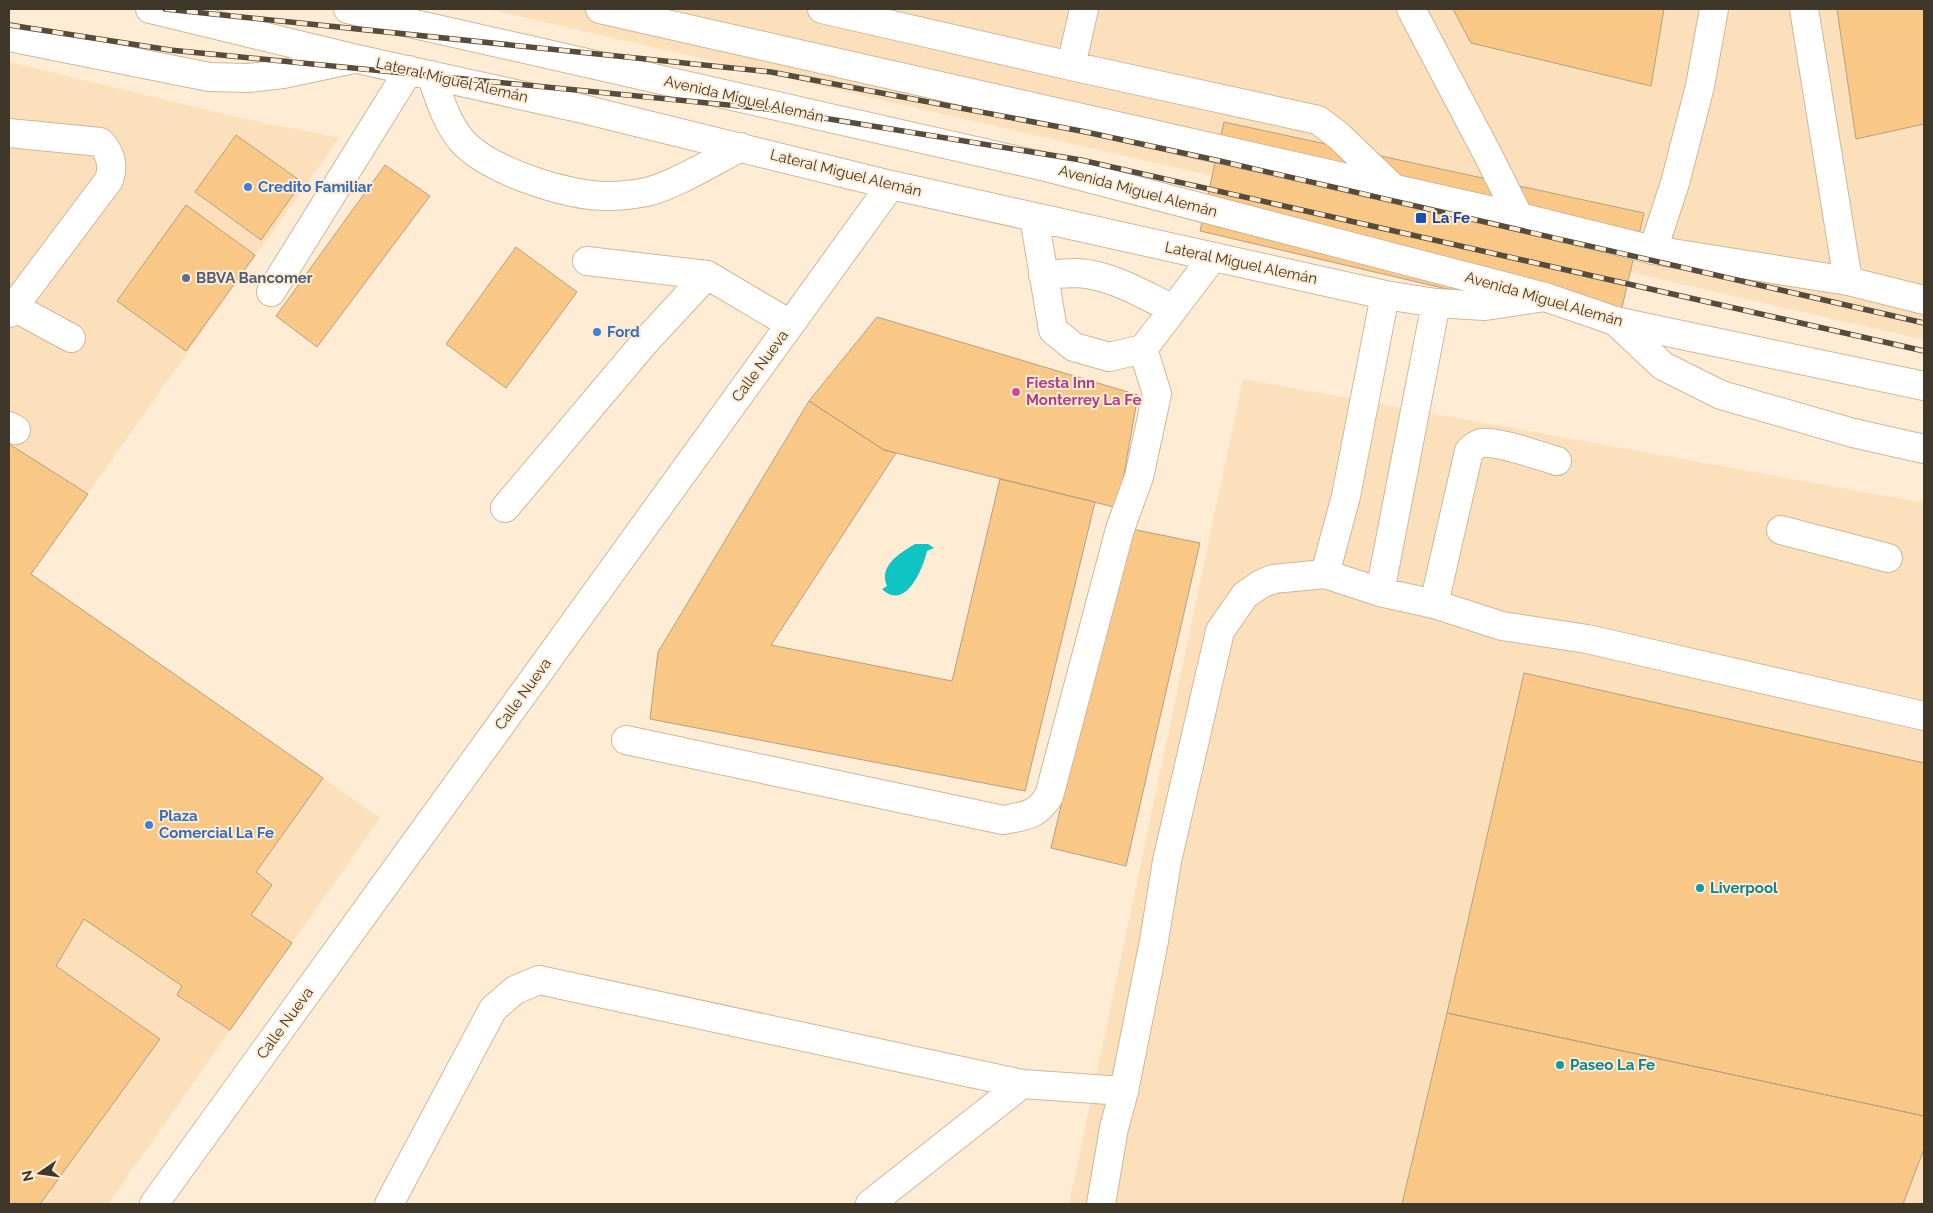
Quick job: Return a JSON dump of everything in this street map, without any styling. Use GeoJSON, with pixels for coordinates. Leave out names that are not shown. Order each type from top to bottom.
{"type":"FeatureCollection","features":[{"type":"Feature","properties":{"kind":"main road","name":"Lateral Miguel Alemán"},"geometry":{"type":"LineString","coordinates":[[150,9],[579,108],[891,185],[1385,295],[1436,303],[1485,306],[1545,297]]}},
{"type":"Feature","properties":{"kind":"main road","name":"Avenida Miguel Alemán"},"geometry":{"type":"LineString","coordinates":[[348,9],[1042,166],[1545,297],[1615,321],[1924,386]]}},
{"type":"Feature","properties":{"kind":"main road"},"geometry":{"type":"LineString","coordinates":[[600,9],[1519,217],[1654,250],[1848,281],[1924,300]]}},
{"type":"Feature","properties":{"kind":"main road"},"geometry":{"type":"LineString","coordinates":[[822,9],[1318,120],[1339,136],[1394,189]]}},
{"type":"Feature","properties":{"kind":"main road"},"geometry":{"type":"LineString","coordinates":[[1071,66],[1084,9]]}},
{"type":"Feature","properties":{"kind":"main road"},"geometry":{"type":"LineString","coordinates":[[1411,9],[1519,217]]}},
{"type":"Feature","properties":{"kind":"main road"},"geometry":{"type":"LineString","coordinates":[[1654,250],[1675,183],[1700,86],[1714,9]]}},
{"type":"Feature","properties":{"kind":"main road"},"geometry":{"type":"LineString","coordinates":[[1804,9],[1848,281]]}},
{"type":"Feature","properties":{"kind":"main road"},"geometry":{"type":"LineString","coordinates":[[9,37],[209,76],[248,78],[283,74],[358,58]]}},
{"type":"Feature","properties":{"kind":"main road"},"geometry":{"type":"LineString","coordinates":[[271,292],[420,72],[462,141],[488,161],[527,179],[572,191],[608,196],[648,192],[682,178],[740,147]]}},
{"type":"Feature","properties":{"kind":"main road"},"geometry":{"type":"LineString","coordinates":[[9,133],[100,142],[106,148],[112,164],[109,180],[10,310],[70,338]]}},
{"type":"Feature","properties":{"kind":"main road","name":"Calle Nueva"},"geometry":{"type":"LineString","coordinates":[[154,1204],[891,185]]}},
{"type":"Feature","properties":{"kind":"main road"},"geometry":{"type":"LineString","coordinates":[[1034,217],[1053,330],[1074,347],[1109,356],[1143,349],[1213,256]]}},
{"type":"Feature","properties":{"kind":"main road"},"geometry":{"type":"LineString","coordinates":[[587,261],[706,276],[790,324]]}},
{"type":"Feature","properties":{"kind":"main road"},"geometry":{"type":"LineString","coordinates":[[1044,275],[1080,273],[1098,277],[1123,285],[1173,309]]}},
{"type":"Feature","properties":{"kind":"main road"},"geometry":{"type":"LineString","coordinates":[[505,508],[645,342],[706,276]]}},
{"type":"Feature","properties":{"kind":"main road"},"geometry":{"type":"LineString","coordinates":[[1325,574],[1346,496],[1385,295]]}},
{"type":"Feature","properties":{"kind":"main road"},"geometry":{"type":"LineString","coordinates":[[1380,592],[1436,303]]}},
{"type":"Feature","properties":{"kind":"main road"},"geometry":{"type":"LineString","coordinates":[[1615,321],[1664,366],[1720,395],[1852,433],[1924,449]]}},
{"type":"Feature","properties":{"kind":"main road"},"geometry":{"type":"LineString","coordinates":[[626,740],[1003,820],[1028,816],[1041,808],[1049,796],[1120,529],[1139,477],[1157,394],[1143,349]]}},
{"type":"Feature","properties":{"kind":"main road"},"geometry":{"type":"LineString","coordinates":[[1434,604],[1469,451],[1474,446],[1482,443],[1494,444],[1557,461]]}},
{"type":"Feature","properties":{"kind":"main road"},"geometry":{"type":"LineString","coordinates":[[1781,530],[1888,558]]}},
{"type":"Feature","properties":{"kind":"main road"},"geometry":{"type":"LineString","coordinates":[[1100,1204],[1114,1128],[1124,1091],[1154,941],[1167,861],[1220,631],[1245,595],[1261,584],[1273,579],[1325,574],[1380,592],[1434,604],[1502,626],[1587,639],[1924,716]]}},
{"type":"Feature","properties":{"kind":"main road"},"geometry":{"type":"LineString","coordinates":[[389,1204],[493,1009],[515,990],[539,980],[1022,1084],[1124,1091]]}},
{"type":"Feature","properties":{"kind":"main road"},"geometry":{"type":"LineString","coordinates":[[870,1204],[1022,1084]]}},
{"type":"Feature","properties":{"kind":"shaded area","name":"La Fe"},"geometry":{"type":"Polygon","coordinates":[[[487,9],[1924,9],[1924,340],[487,9]]]}},
{"type":"Feature","properties":{"kind":"shaded area"},"geometry":{"type":"Polygon","coordinates":[[[9,62],[232,116],[339,138],[31,574],[380,818],[108,1204],[9,1204],[9,62]]]}},
{"type":"Feature","properties":{"kind":"shaded area","name":"Paseo La Fe"},"geometry":{"type":"Polygon","coordinates":[[[1243,379],[1924,503],[1924,1204],[1069,1204],[1243,379]]]}},
{"type":"Feature","properties":{"kind":"water"},"geometry":{"type":"Polygon","coordinates":[[[915,544],[928,544],[934,548],[927,551],[922,568],[912,585],[905,592],[898,595],[890,595],[882,589],[887,586],[885,572],[897,556],[915,544]]]}},
{"type":"Feature","properties":{"kind":"building"},"geometry":{"type":"Polygon","coordinates":[[[1453,9],[1664,9],[1651,86],[1471,43],[1453,9]]]}},
{"type":"Feature","properties":{"kind":"building"},"geometry":{"type":"Polygon","coordinates":[[[1837,9],[1924,9],[1924,124],[1856,139],[1837,9]]]}},
{"type":"Feature","properties":{"kind":"building"},"geometry":{"type":"Polygon","coordinates":[[[1224,122],[1644,213],[1617,329],[1200,231],[1224,122]]]}},
{"type":"Feature","properties":{"kind":"building","name":"Credito Familiar"},"geometry":{"type":"Polygon","coordinates":[[[236,135],[302,182],[261,240],[195,192],[236,135]]]}},
{"type":"Feature","properties":{"kind":"building"},"geometry":{"type":"Polygon","coordinates":[[[385,165],[430,196],[317,347],[276,316],[385,165]]]}},
{"type":"Feature","properties":{"kind":"building","name":"BBVA Bancomer"},"geometry":{"type":"Polygon","coordinates":[[[186,205],[255,255],[186,351],[117,301],[186,205]]]}},
{"type":"Feature","properties":{"kind":"building"},"geometry":{"type":"Polygon","coordinates":[[[516,247],[577,292],[506,388],[446,344],[516,247]]]}},
{"type":"Feature","properties":{"kind":"building"},"geometry":{"type":"Polygon","coordinates":[[[877,317],[1138,395],[1118,508],[884,450],[809,401],[877,317]]]}},
{"type":"Feature","properties":{"kind":"building"},"geometry":{"type":"Polygon","coordinates":[[[809,401],[884,450],[896,453],[771,645],[952,681],[1000,479],[1095,502],[1025,791],[650,719],[658,652],[809,401]]]}},
{"type":"Feature","properties":{"kind":"building","name":"Plaza Comercial La Fe"},"geometry":{"type":"Polygon","coordinates":[[[9,444],[88,494],[31,574],[323,778],[256,872],[272,885],[251,915],[292,943],[230,1030],[177,995],[182,986],[84,919],[56,966],[160,1039],[40,1204],[9,1204],[9,444]]]}},
{"type":"Feature","properties":{"kind":"building"},"geometry":{"type":"Polygon","coordinates":[[[1127,528],[1200,543],[1126,866],[1051,848],[1127,528]]]}},
{"type":"Feature","properties":{"kind":"building","name":"Liverpool"},"geometry":{"type":"Polygon","coordinates":[[[1524,673],[1924,763],[1924,1116],[1447,1013],[1524,673]]]}},
{"type":"Feature","properties":{"kind":"building","name":"Paseo La Fe"},"geometry":{"type":"Polygon","coordinates":[[[1447,1013],[1924,1116],[1924,1149],[1903,1204],[1402,1204],[1447,1013]]]}},
{"type":"Feature","properties":{"kind":"railway"},"geometry":{"type":"LineString","coordinates":[[165,9],[771,72],[1086,132],[1220,161],[1924,323]]}},
{"type":"Feature","properties":{"kind":"railway"},"geometry":{"type":"LineString","coordinates":[[9,25],[170,50],[768,109],[1081,160],[1924,351]]}},
{"type":"Feature","properties":{"kind":"place","name":"Credito Familiar"},"geometry":{"type":"Point","coordinates":[248,187]}},
{"type":"Feature","properties":{"kind":"place","name":"La Fe"},"geometry":{"type":"Point","coordinates":[1421,218]}},
{"type":"Feature","properties":{"kind":"place","name":"BBVA Bancomer"},"geometry":{"type":"Point","coordinates":[186,278]}},
{"type":"Feature","properties":{"kind":"place","name":"Ford"},"geometry":{"type":"Point","coordinates":[597,332]}},
{"type":"Feature","properties":{"kind":"place","name":"Fiesta Inn Monterrey La Fe"},"geometry":{"type":"Point","coordinates":[1016,392]}},
{"type":"Feature","properties":{"kind":"place","name":"Plaza Comercial La Fe"},"geometry":{"type":"Point","coordinates":[149,825]}},
{"type":"Feature","properties":{"kind":"place","name":"Liverpool"},"geometry":{"type":"Point","coordinates":[1700,888]}},
{"type":"Feature","properties":{"kind":"place","name":"Paseo La Fe"},"geometry":{"type":"Point","coordinates":[1560,1065]}}]}
